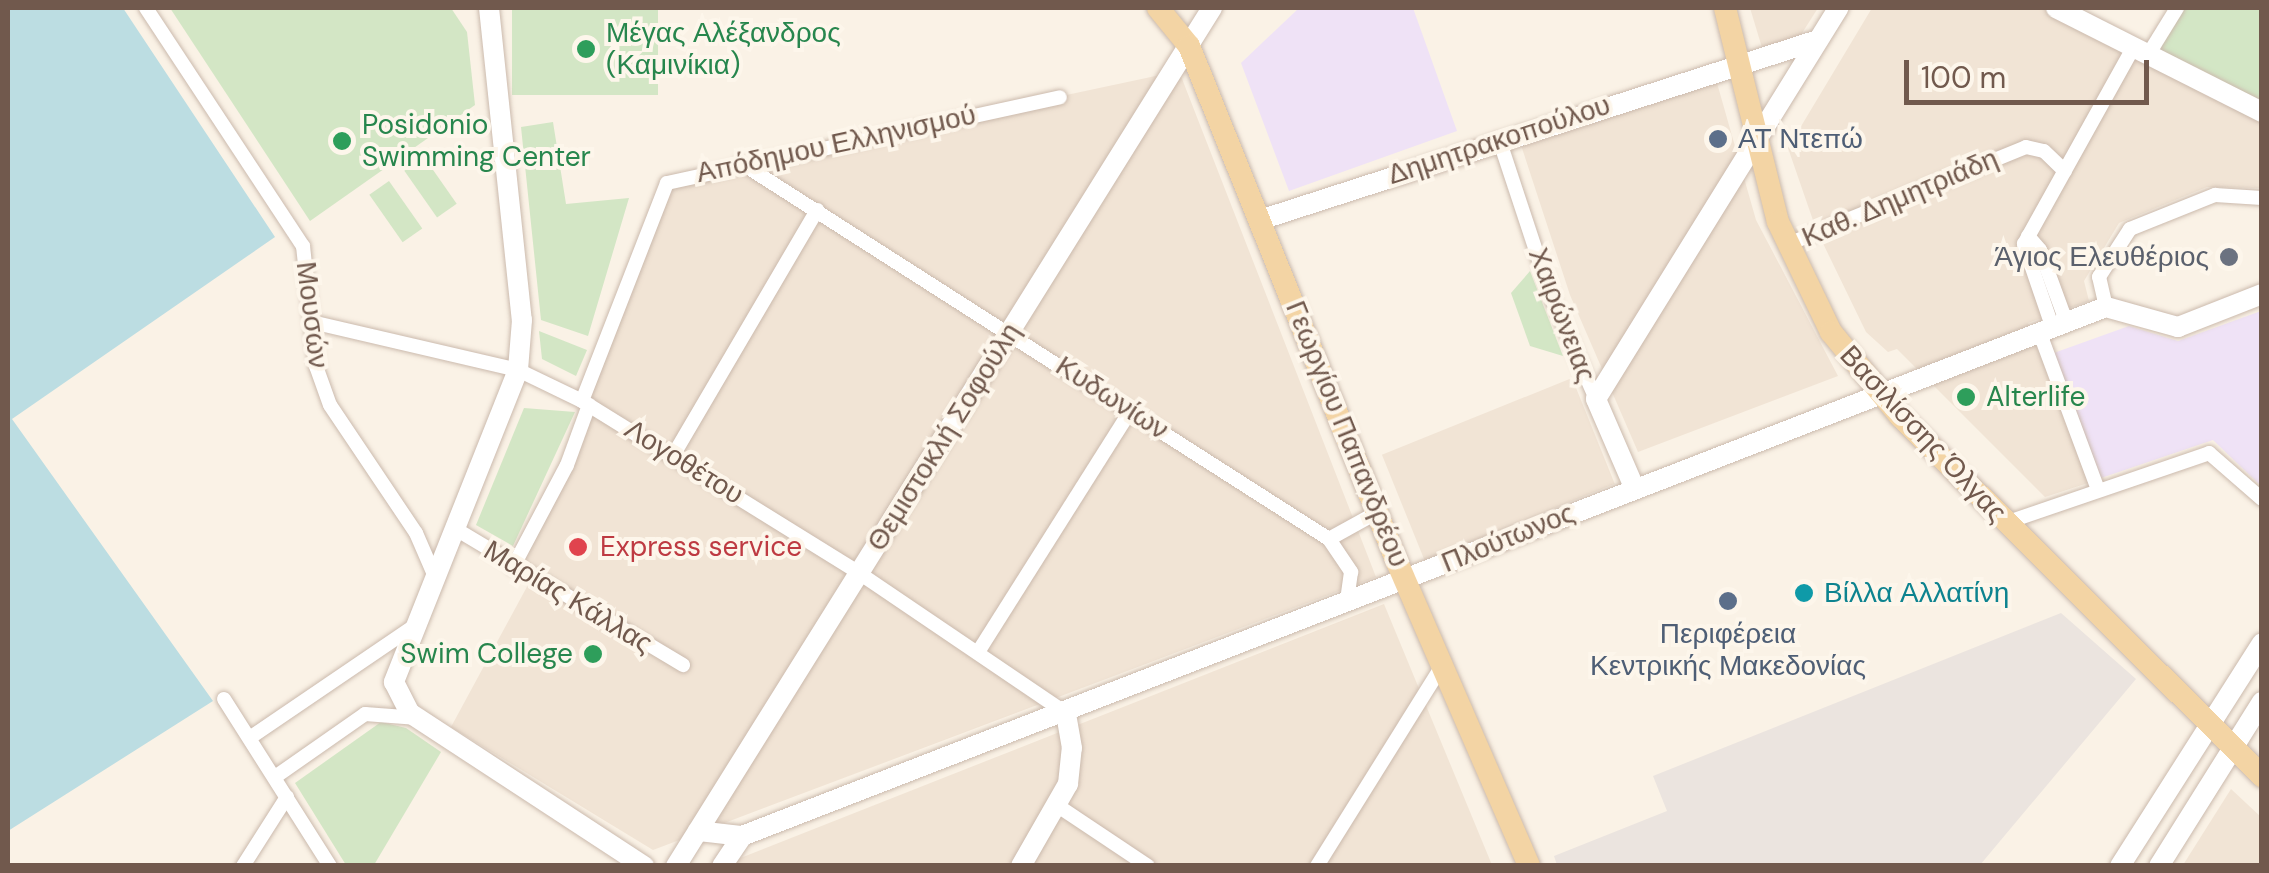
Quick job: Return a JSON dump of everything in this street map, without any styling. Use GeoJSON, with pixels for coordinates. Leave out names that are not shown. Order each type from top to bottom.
{"type":"FeatureCollection","features":[{"type":"Feature","properties":{"kind":"main road","name":"Μαρίας Κάλλας"},"geometry":{"type":"LineString","coordinates":[[414,715],[394,682],[518,370],[522,320],[489,8]]}},
{"type":"Feature","properties":{"kind":"main road","name":"Γεωργίου Παπανδρέου"},"geometry":{"type":"LineString","coordinates":[[1158,8],[1189,46],[1405,579],[1529,866]]}},
{"type":"Feature","properties":{"kind":"main road","name":"Θεμιστοκλή Σοφούλη"},"geometry":{"type":"LineString","coordinates":[[676,866],[1212,8]]}},
{"type":"Feature","properties":{"kind":"main road","name":"Βασιλίσσης Όλγας"},"geometry":{"type":"LineString","coordinates":[[1725,8],[1786,245],[1830,332],[1876,391],[2004,523],[2262,776]]}},
{"type":"Feature","properties":{"kind":"main road"},"geometry":{"type":"LineString","coordinates":[[1596,400],[1838,8]]}},
{"type":"Feature","properties":{"kind":"main road"},"geometry":{"type":"LineString","coordinates":[[2056,8],[2262,112]]}},
{"type":"Feature","properties":{"kind":"main road","name":"Δημητρακοπούλου"},"geometry":{"type":"LineString","coordinates":[[1260,220],[1499,139],[1818,40]]}},
{"type":"Feature","properties":{"kind":"main road"},"geometry":{"type":"LineString","coordinates":[[2106,306],[2178,327],[2262,294]]}},
{"type":"Feature","properties":{"kind":"main road","name":"Πλούτωνος"},"geometry":{"type":"LineString","coordinates":[[698,830],[742,836],[1066,714],[1876,391],[2106,306]]}},
{"type":"Feature","properties":{"kind":"main road","name":"Χαιρώνειας"},"geometry":{"type":"LineString","coordinates":[[1596,400],[1634,488]]}},
{"type":"Feature","properties":{"kind":"main road"},"geometry":{"type":"LineString","coordinates":[[2120,866],[2262,643]]}},
{"type":"Feature","properties":{"kind":"main road"},"geometry":{"type":"LineString","coordinates":[[2159,866],[2262,702]]}},
{"type":"Feature","properties":{"kind":"main road"},"geometry":{"type":"LineString","coordinates":[[1020,866],[1058,806],[1072,768],[1066,714]]}},
{"type":"Feature","properties":{"kind":"main road"},"geometry":{"type":"LineString","coordinates":[[414,715],[644,866]]}},
{"type":"Feature","properties":{"kind":"main road"},"geometry":{"type":"LineString","coordinates":[[722,866],[742,836]]}},
{"type":"Feature","properties":{"kind":"street","name":"Μουσών"},"geometry":{"type":"LineString","coordinates":[[146,8],[304,246],[316,323],[316,366],[330,405],[416,533],[435,578]]}},
{"type":"Feature","properties":{"kind":"street"},"geometry":{"type":"LineString","coordinates":[[2098,490],[2052,326],[2024,253],[2028,236],[2065,171],[2140,51],[2176,8]]}},
{"type":"Feature","properties":{"kind":"street","name":"Απόδημου Ελληνισμού"},"geometry":{"type":"LineString","coordinates":[[586,403],[660,190],[677,178],[1060,97]]}},
{"type":"Feature","properties":{"kind":"street","name":"Χαιρώνειας"},"geometry":{"type":"LineString","coordinates":[[1499,139],[1552,299],[1596,400]]}},
{"type":"Feature","properties":{"kind":"street","name":"Καθ. Δημητριάδη"},"geometry":{"type":"LineString","coordinates":[[1786,245],[2026,147],[2044,151],[2065,171]]}},
{"type":"Feature","properties":{"kind":"street","name":"Κυδωνίων"},"geometry":{"type":"LineString","coordinates":[[742,164],[1010,331],[1329,539]]}},
{"type":"Feature","properties":{"kind":"street"},"geometry":{"type":"LineString","coordinates":[[2106,306],[2099,277],[2130,229],[2215,194],[2262,198]]}},
{"type":"Feature","properties":{"kind":"street"},"geometry":{"type":"LineString","coordinates":[[674,454],[816,210]]}},
{"type":"Feature","properties":{"kind":"street","name":"Λογοθέτου"},"geometry":{"type":"LineString","coordinates":[[316,323],[518,370],[586,403],[674,454],[859,573],[1066,714]]}},
{"type":"Feature","properties":{"kind":"street"},"geometry":{"type":"LineString","coordinates":[[513,567],[567,465],[586,403]]}},
{"type":"Feature","properties":{"kind":"street"},"geometry":{"type":"LineString","coordinates":[[978,652],[1131,410]]}},
{"type":"Feature","properties":{"kind":"street"},"geometry":{"type":"LineString","coordinates":[[2004,523],[2208,453],[2262,499]]}},
{"type":"Feature","properties":{"kind":"street"},"geometry":{"type":"LineString","coordinates":[[1347,602],[1351,572],[1329,539],[1378,512]]}},
{"type":"Feature","properties":{"kind":"street","name":"Μαρίας Κάλλας"},"geometry":{"type":"LineString","coordinates":[[454,528],[513,567],[683,665]]}},
{"type":"Feature","properties":{"kind":"street"},"geometry":{"type":"LineString","coordinates":[[250,737],[413,627]]}},
{"type":"Feature","properties":{"kind":"street"},"geometry":{"type":"LineString","coordinates":[[1317,866],[1444,664]]}},
{"type":"Feature","properties":{"kind":"street"},"geometry":{"type":"LineString","coordinates":[[224,699],[330,866]]}},
{"type":"Feature","properties":{"kind":"street"},"geometry":{"type":"LineString","coordinates":[[275,777],[365,714],[414,715]]}},
{"type":"Feature","properties":{"kind":"street"},"geometry":{"type":"LineString","coordinates":[[243,866],[287,797]]}},
{"type":"Feature","properties":{"kind":"street"},"geometry":{"type":"LineString","coordinates":[[1058,806],[1148,866]]}},
{"type":"Feature","properties":{"kind":"shaded area"},"geometry":{"type":"Polygon","coordinates":[[[1299,8],[1413,8],[1457,131],[1289,191],[1241,63],[1299,8]]]}},
{"type":"Feature","properties":{"kind":"shaded area"},"geometry":{"type":"Polygon","coordinates":[[[1750,8],[1818,8],[1797,41],[1763,51],[1750,8]]]}},
{"type":"Feature","properties":{"kind":"shaded area"},"geometry":{"type":"Polygon","coordinates":[[[1872,8],[2046,8],[2261,119],[2261,188],[2207,187],[2119,223],[2084,281],[2089,301],[2028,323],[2088,483],[2045,497],[1897,349],[1888,352],[1866,332],[1816,229],[1788,148],[1872,8]]]}},
{"type":"Feature","properties":{"kind":"shaded area"},"geometry":{"type":"Polygon","coordinates":[[[1179,71],[1376,577],[653,850],[451,727],[529,583],[518,567],[677,178],[1179,71]]]}},
{"type":"Feature","properties":{"kind":"shaded area"},"geometry":{"type":"Polygon","coordinates":[[[1717,83],[1756,220],[1838,376],[1638,452],[1570,295],[1521,145],[1717,83]]]}},
{"type":"Feature","properties":{"kind":"shaded area"},"geometry":{"type":"Polygon","coordinates":[[[2261,311],[2261,486],[2213,440],[2098,479],[2051,354],[2129,326],[2178,341],[2261,311]]]}},
{"type":"Feature","properties":{"kind":"shaded area"},"geometry":{"type":"Polygon","coordinates":[[[1572,378],[1615,484],[1425,560],[1382,455],[1572,378]]]}},
{"type":"Feature","properties":{"kind":"shaded area"},"geometry":{"type":"Polygon","coordinates":[[[1384,604],[1492,865],[720,866],[1384,604]]]}},
{"type":"Feature","properties":{"kind":"shaded area"},"geometry":{"type":"Polygon","coordinates":[[[2061,613],[2136,679],[1980,865],[1557,865],[1554,856],[1667,811],[1653,776],[2061,613]]]}},
{"type":"Feature","properties":{"kind":"shaded area"},"geometry":{"type":"Polygon","coordinates":[[[2231,789],[2261,817],[2261,865],[2183,865],[2231,789]]]}},
{"type":"Feature","properties":{"kind":"green space","name":"Posidonio Swimming Center"},"geometry":{"type":"Polygon","coordinates":[[[170,8],[451,8],[467,32],[475,105],[310,221],[170,8]]]}},
{"type":"Feature","properties":{"kind":"green space","name":"Μέγας Αλέξανδρος (Καμινίκια)"},"geometry":{"type":"Polygon","coordinates":[[[512,8],[658,8],[658,95],[512,95],[512,8]]]}},
{"type":"Feature","properties":{"kind":"green space"},"geometry":{"type":"Polygon","coordinates":[[[2177,8],[2261,8],[2261,112],[2148,55],[2177,8]]]}},
{"type":"Feature","properties":{"kind":"green space"},"geometry":{"type":"Polygon","coordinates":[[[553,122],[566,204],[629,198],[588,336],[541,320],[521,127],[553,122]]]}},
{"type":"Feature","properties":{"kind":"green space"},"geometry":{"type":"Polygon","coordinates":[[[424,157],[457,204],[437,217],[404,171],[424,157]]]}},
{"type":"Feature","properties":{"kind":"green space"},"geometry":{"type":"Polygon","coordinates":[[[389,181],[422,229],[403,242],[369,195],[389,181]]]}},
{"type":"Feature","properties":{"kind":"green space"},"geometry":{"type":"Polygon","coordinates":[[[1530,271],[1563,356],[1530,346],[1511,293],[1530,271]]]}},
{"type":"Feature","properties":{"kind":"green space"},"geometry":{"type":"Polygon","coordinates":[[[539,331],[587,350],[576,376],[542,359],[539,331]]]}},
{"type":"Feature","properties":{"kind":"green space"},"geometry":{"type":"Polygon","coordinates":[[[524,408],[575,412],[513,546],[476,525],[524,408]]]}},
{"type":"Feature","properties":{"kind":"green space"},"geometry":{"type":"Polygon","coordinates":[[[381,722],[406,728],[441,752],[374,865],[346,865],[295,783],[381,722]]]}},
{"type":"Feature","properties":{"kind":"water"},"geometry":{"type":"Polygon","coordinates":[[[8,8],[123,8],[275,237],[12,419],[213,701],[8,831],[8,8]]]}},
{"type":"Feature","properties":{"kind":"place","name":"Μέγας Αλέξανδρος (Καμινίκια)"},"geometry":{"type":"Point","coordinates":[586,49]}},
{"type":"Feature","properties":{"kind":"place","name":"ΑΤ Ντεπώ"},"geometry":{"type":"Point","coordinates":[1718,139]}},
{"type":"Feature","properties":{"kind":"place","name":"Posidonio Swimming Center"},"geometry":{"type":"Point","coordinates":[342,141]}},
{"type":"Feature","properties":{"kind":"place","name":"Άγιος Ελευθέριος"},"geometry":{"type":"Point","coordinates":[2229,257]}},
{"type":"Feature","properties":{"kind":"place","name":"Alterlife"},"geometry":{"type":"Point","coordinates":[1966,397]}},
{"type":"Feature","properties":{"kind":"place","name":"Express service"},"geometry":{"type":"Point","coordinates":[578,547]}},
{"type":"Feature","properties":{"kind":"place","name":"Βίλλα Αλλατίνη"},"geometry":{"type":"Point","coordinates":[1804,593]}},
{"type":"Feature","properties":{"kind":"place","name":"Περιφέρεια Κεντρικής Μακεδονίας"},"geometry":{"type":"Point","coordinates":[1728,601]}},
{"type":"Feature","properties":{"kind":"place","name":"Swim College"},"geometry":{"type":"Point","coordinates":[593,654]}}]}
